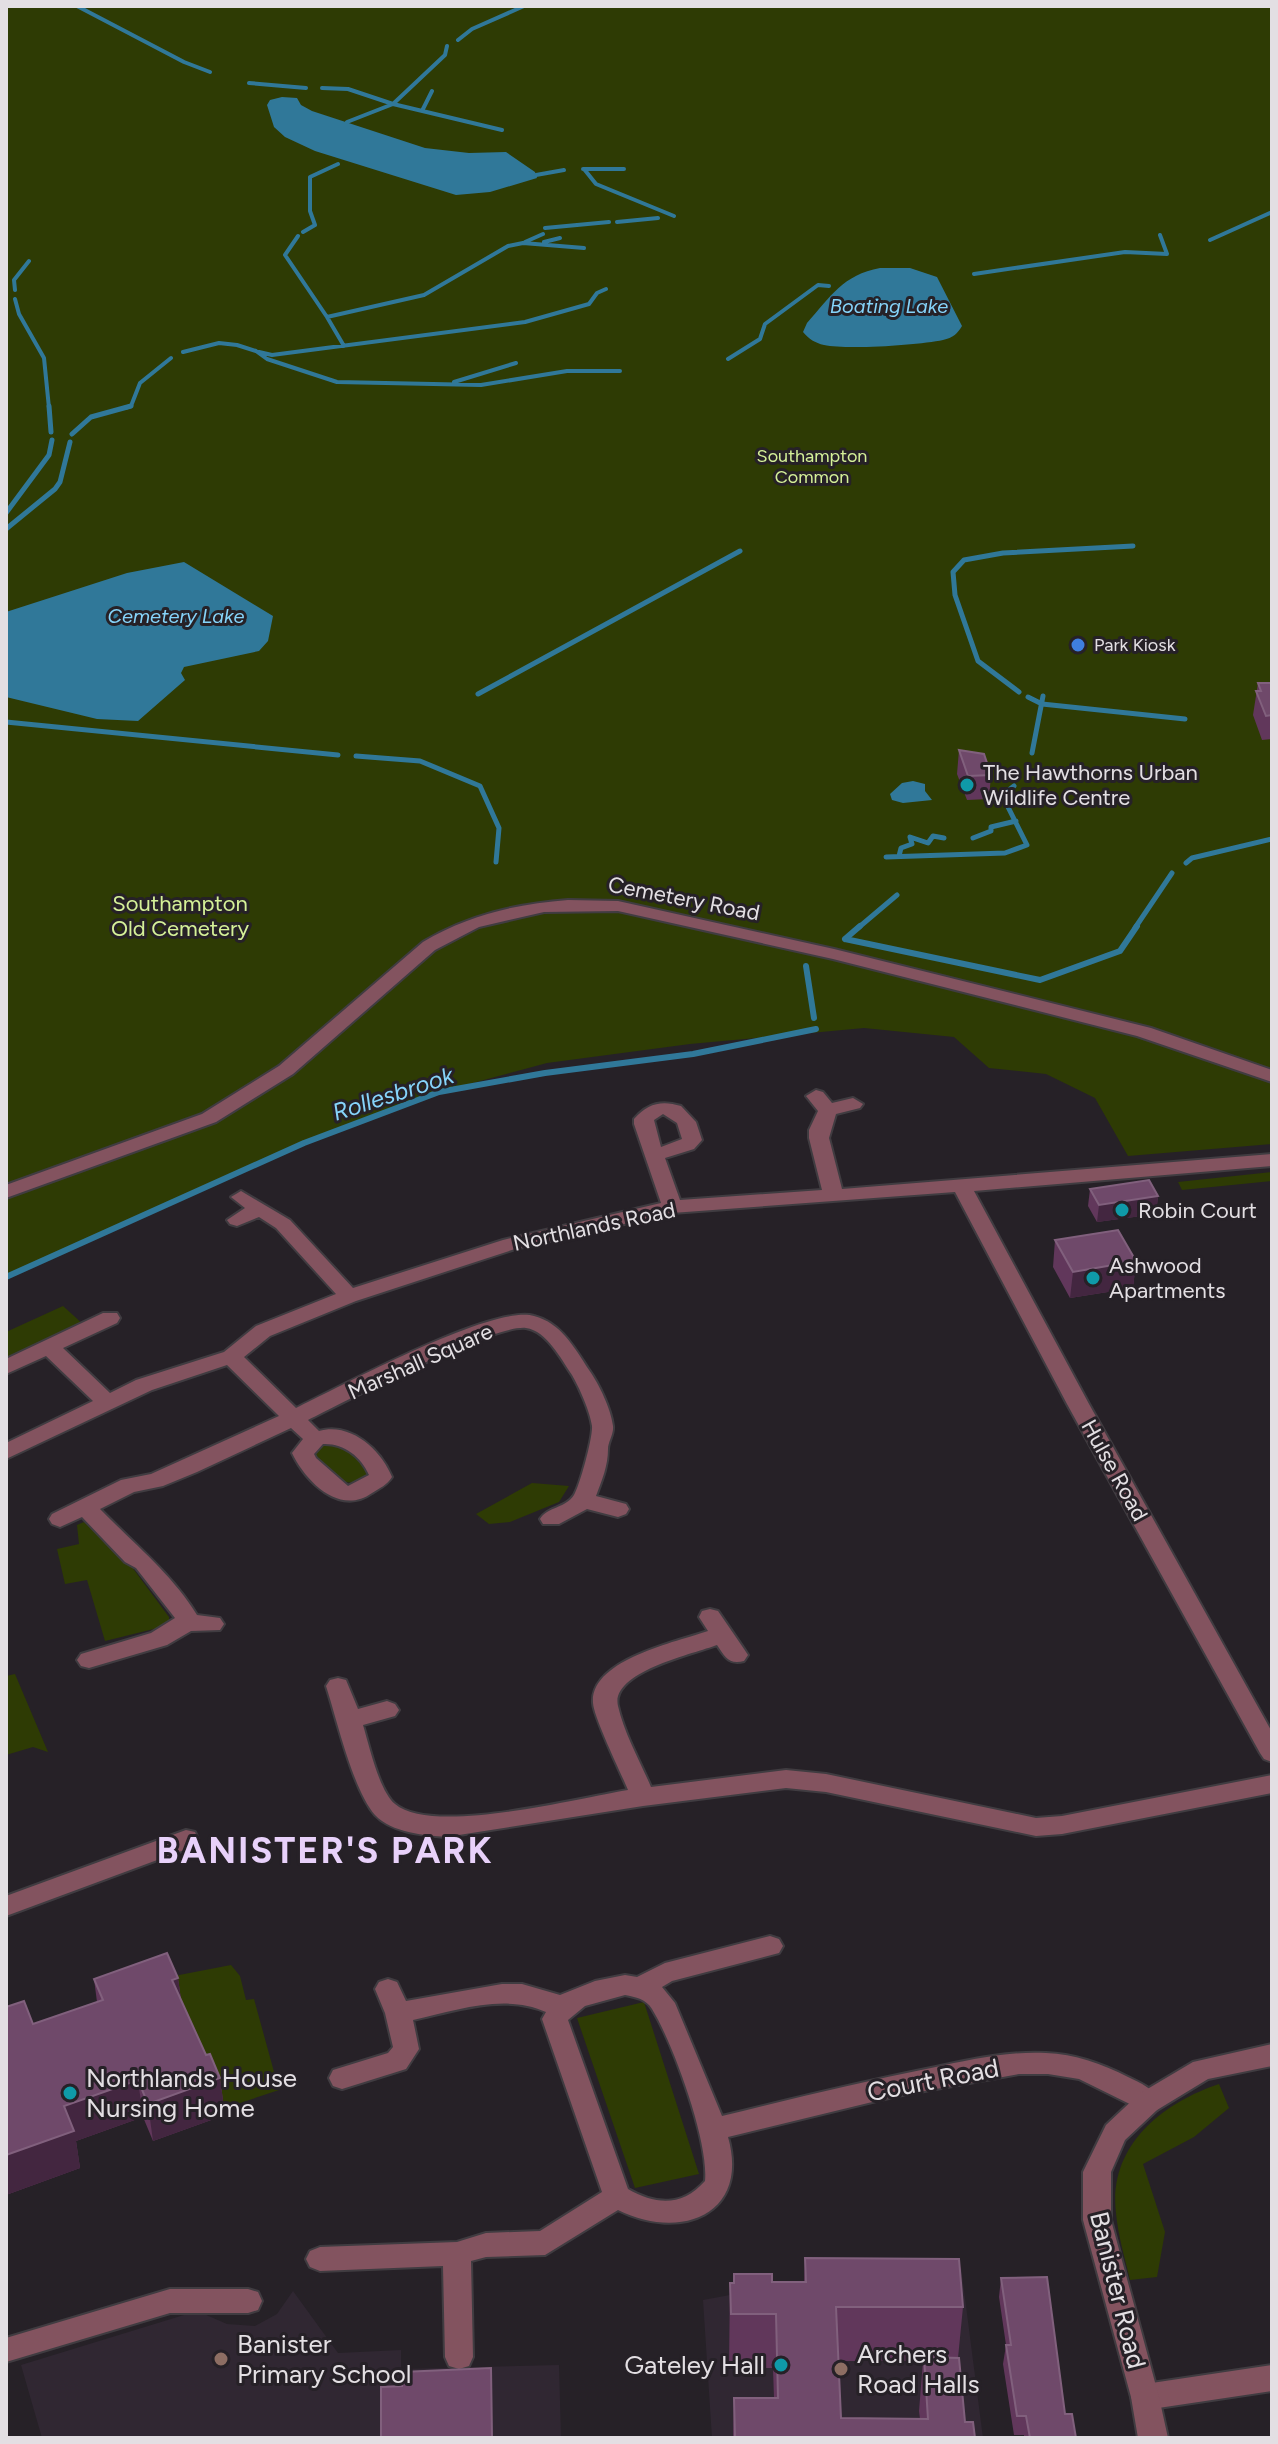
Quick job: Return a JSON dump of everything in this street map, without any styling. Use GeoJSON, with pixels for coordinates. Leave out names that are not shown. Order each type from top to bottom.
{"type":"FeatureCollection","features":[{"type":"Feature","properties":{"kind":"street","name":"Cemetery Road"},"geometry":{"type":"LineString","coordinates":[[6,1192],[209,1118],[286,1070],[429,946],[454,929],[498,915],[583,904],[618,906],[848,958],[1144,1032],[1272,1076]]}},
{"type":"Feature","properties":{"kind":"street"},"geometry":{"type":"LineString","coordinates":[[833,1194],[819,1138],[822,1103],[853,1104]]}},
{"type":"Feature","properties":{"kind":"street"},"geometry":{"type":"LineString","coordinates":[[655,1155],[672,1207]]}},
{"type":"Feature","properties":{"kind":"street","name":"Northlands Road"},"geometry":{"type":"LineString","coordinates":[[6,1452],[106,1401],[144,1385],[231,1357],[263,1331],[349,1296],[510,1244],[672,1207],[1272,1160]]}},
{"type":"Feature","properties":{"kind":"street","name":"Hulse Road"},"geometry":{"type":"LineString","coordinates":[[962,1186],[1085,1418],[1272,1753]]}},
{"type":"Feature","properties":{"kind":"street"},"geometry":{"type":"LineString","coordinates":[[241,1197],[283,1224],[349,1296]]}},
{"type":"Feature","properties":{"kind":"street"},"geometry":{"type":"LineString","coordinates":[[237,1220],[260,1209]]}},
{"type":"Feature","properties":{"kind":"street"},"geometry":{"type":"LineString","coordinates":[[6,1367],[110,1318]]}},
{"type":"Feature","properties":{"kind":"street","name":"Marshall Square"},"geometry":{"type":"LineString","coordinates":[[60,1519],[129,1485],[155,1481],[189,1467],[459,1340],[518,1321],[537,1323],[552,1334],[585,1379],[603,1427],[597,1449],[599,1458],[583,1500]]}},
{"type":"Feature","properties":{"kind":"street"},"geometry":{"type":"LineString","coordinates":[[49,1347],[106,1401]]}},
{"type":"Feature","properties":{"kind":"street"},"geometry":{"type":"LineString","coordinates":[[231,1357],[315,1439]]}},
{"type":"Feature","properties":{"kind":"street"},"geometry":{"type":"LineString","coordinates":[[551,1519],[572,1510],[583,1500],[618,1509]]}},
{"type":"Feature","properties":{"kind":"street"},"geometry":{"type":"LineString","coordinates":[[85,1507],[133,1556],[145,1563],[150,1574],[186,1616],[187,1623]]}},
{"type":"Feature","properties":{"kind":"street"},"geometry":{"type":"LineString","coordinates":[[89,1660],[159,1639],[187,1623],[212,1624]]}},
{"type":"Feature","properties":{"kind":"street"},"geometry":{"type":"LineString","coordinates":[[643,1797],[605,1703],[610,1683],[627,1669],[716,1626],[736,1655]]}},
{"type":"Feature","properties":{"kind":"street"},"geometry":{"type":"LineString","coordinates":[[338,1686],[372,1788],[385,1810],[415,1825],[446,1828],[479,1824],[643,1797],[786,1779],[826,1783],[1036,1827],[1062,1825],[1272,1784]]}},
{"type":"Feature","properties":{"kind":"street"},"geometry":{"type":"LineString","coordinates":[[349,1720],[387,1710]]}},
{"type":"Feature","properties":{"kind":"street"},"geometry":{"type":"LineString","coordinates":[[6,1906],[186,1839]]}},
{"type":"Feature","properties":{"kind":"street"},"geometry":{"type":"LineString","coordinates":[[641,1987],[665,1973],[770,1946]]}},
{"type":"Feature","properties":{"kind":"street"},"geometry":{"type":"LineString","coordinates":[[625,1985],[655,1993],[662,2003],[714,2129],[722,2163],[718,2184],[706,2199],[687,2209],[664,2214],[640,2210],[617,2196],[555,2019],[561,2007],[577,1997],[625,1985]]}},
{"type":"Feature","properties":{"kind":"street"},"geometry":{"type":"LineString","coordinates":[[342,2078],[397,2061],[406,2049],[393,2001],[517,1991],[543,1997],[561,2007]]}},
{"type":"Feature","properties":{"kind":"street","name":"Banister Road"},"geometry":{"type":"LineString","coordinates":[[1153,2438],[1145,2397],[1097,2220],[1097,2172],[1115,2133],[1148,2102],[1202,2070],[1272,2055]]}},
{"type":"Feature","properties":{"kind":"street","name":"Court Road"},"geometry":{"type":"LineString","coordinates":[[714,2129],[880,2089],[974,2070],[1036,2062],[1095,2073],[1123,2085],[1148,2102]]}},
{"type":"Feature","properties":{"kind":"street"},"geometry":{"type":"LineString","coordinates":[[320,2259],[457,2254],[486,2245],[545,2243],[617,2196]]}},
{"type":"Feature","properties":{"kind":"street"},"geometry":{"type":"LineString","coordinates":[[457,2254],[459,2357]]}},
{"type":"Feature","properties":{"kind":"street"},"geometry":{"type":"LineString","coordinates":[[6,2350],[170,2301],[248,2301]]}},
{"type":"Feature","properties":{"kind":"street"},"geometry":{"type":"LineString","coordinates":[[1145,2397],[1272,2378]]}},
{"type":"Feature","properties":{"kind":"shaded area","name":"Archers Road Halls"},"geometry":{"type":"Polygon","coordinates":[[[961,2267],[983,2438],[712,2438],[703,2300],[762,2289],[961,2267]]]}},
{"type":"Feature","properties":{"kind":"shaded area","name":"Banister Primary School"},"geometry":{"type":"Polygon","coordinates":[[[293,2291],[338,2353],[401,2350],[401,2369],[559,2365],[561,2438],[42,2438],[21,2365],[197,2311],[227,2324],[255,2326],[277,2314],[293,2291]]]}},
{"type":"Feature","properties":{"kind":"green space","name":"Southampton Common"},"geometry":{"type":"Polygon","coordinates":[[[6,6],[1272,6],[1272,1144],[1128,1156],[1095,1098],[1046,1074],[989,1068],[954,1037],[864,1028],[690,1044],[547,1063],[439,1092],[304,1143],[6,1277],[6,6]]]}},
{"type":"Feature","properties":{"kind":"green space"},"geometry":{"type":"Polygon","coordinates":[[[1272,1172],[1272,1181],[1182,1190],[1178,1182],[1272,1172]]]}},
{"type":"Feature","properties":{"kind":"green space"},"geometry":{"type":"Polygon","coordinates":[[[63,1306],[84,1325],[6,1361],[6,1332],[63,1306]]]}},
{"type":"Feature","properties":{"kind":"green space"},"geometry":{"type":"Polygon","coordinates":[[[325,1441],[339,1442],[370,1470],[369,1479],[350,1483],[337,1478],[313,1452],[325,1441]]]}},
{"type":"Feature","properties":{"kind":"green space"},"geometry":{"type":"Polygon","coordinates":[[[532,1483],[569,1486],[559,1502],[510,1522],[489,1524],[476,1514],[532,1483]]]}},
{"type":"Feature","properties":{"kind":"green space"},"geometry":{"type":"Polygon","coordinates":[[[84,1522],[129,1563],[169,1617],[170,1625],[105,1641],[87,1580],[65,1584],[57,1549],[79,1544],[77,1525],[84,1522]]]}},
{"type":"Feature","properties":{"kind":"green space"},"geometry":{"type":"Polygon","coordinates":[[[15,1674],[48,1752],[33,1747],[6,1755],[6,1676],[15,1674]]]}},
{"type":"Feature","properties":{"kind":"green space"},"geometry":{"type":"Polygon","coordinates":[[[231,1965],[240,1976],[246,2000],[254,1999],[279,2090],[222,2109],[183,2015],[174,1976],[231,1965]]]}},
{"type":"Feature","properties":{"kind":"green space"},"geometry":{"type":"Polygon","coordinates":[[[644,2002],[699,2174],[635,2188],[577,2018],[644,2002]]]}},
{"type":"Feature","properties":{"kind":"green space"},"geometry":{"type":"Polygon","coordinates":[[[1219,2084],[1229,2108],[1194,2137],[1143,2164],[1165,2232],[1157,2277],[1130,2280],[1116,2213],[1116,2189],[1121,2167],[1143,2130],[1159,2116],[1198,2092],[1219,2084]]]}},
{"type":"Feature","properties":{"kind":"water"},"geometry":{"type":"Polygon","coordinates":[[[297,98],[301,105],[312,111],[425,148],[469,153],[506,152],[535,172],[537,178],[490,192],[456,195],[315,151],[285,137],[274,127],[267,105],[270,100],[297,98]]]}},
{"type":"Feature","properties":{"kind":"water","name":"Boating Lake"},"geometry":{"type":"Polygon","coordinates":[[[880,268],[910,268],[937,277],[962,326],[959,331],[943,340],[866,347],[824,345],[803,332],[807,323],[847,281],[880,268]]]}},
{"type":"Feature","properties":{"kind":"water","name":"Cemetery Lake"},"geometry":{"type":"Polygon","coordinates":[[[184,562],[273,616],[268,641],[259,651],[184,667],[181,673],[185,680],[138,721],[97,719],[6,697],[6,612],[127,573],[184,562]]]}},
{"type":"Feature","properties":{"kind":"water"},"geometry":{"type":"Polygon","coordinates":[[[913,781],[925,784],[925,791],[932,800],[903,803],[892,800],[890,794],[902,783],[913,781]]]}},
{"type":"Feature","properties":{"kind":"building"},"geometry":{"type":"Polygon","coordinates":[[[1258,683],[1272,683],[1272,715],[1266,716],[1256,691],[1261,691],[1258,683]]]}},
{"type":"Feature","properties":{"kind":"building"},"geometry":{"type":"Polygon","coordinates":[[[959,750],[984,754],[991,775],[968,776],[959,750]]]}},
{"type":"Feature","properties":{"kind":"building"},"geometry":{"type":"Polygon","coordinates":[[[1149,1180],[1158,1196],[1099,1205],[1090,1189],[1149,1180]]]}},
{"type":"Feature","properties":{"kind":"building"},"geometry":{"type":"Polygon","coordinates":[[[1118,1230],[1136,1261],[1073,1272],[1055,1240],[1118,1230]]]}},
{"type":"Feature","properties":{"kind":"building"},"geometry":{"type":"Polygon","coordinates":[[[167,1953],[178,1978],[172,1980],[206,2055],[210,2054],[220,2078],[148,2104],[138,2080],[64,2106],[74,2131],[6,2155],[6,2007],[24,2001],[33,2024],[103,2000],[94,1979],[167,1953]]]}},
{"type":"Feature","properties":{"kind":"building"},"geometry":{"type":"Polygon","coordinates":[[[805,2258],[959,2259],[963,2307],[836,2307],[841,2418],[928,2419],[924,2357],[959,2358],[965,2422],[973,2422],[975,2438],[735,2438],[734,2398],[778,2398],[776,2314],[731,2314],[730,2283],[734,2283],[734,2274],[772,2274],[772,2282],[806,2282],[805,2258]]]}},
{"type":"Feature","properties":{"kind":"building"},"geometry":{"type":"Polygon","coordinates":[[[1047,2277],[1065,2414],[1072,2414],[1076,2438],[1030,2438],[1026,2416],[1017,2416],[1006,2345],[1011,2345],[1001,2278],[1047,2277]]]}},
{"type":"Feature","properties":{"kind":"building"},"geometry":{"type":"Polygon","coordinates":[[[491,2368],[492,2438],[381,2438],[381,2387],[402,2386],[402,2372],[491,2368]]]}},
{"type":"Feature","properties":{"kind":"waterway"},"geometry":{"type":"LineString","coordinates":[[77,6],[184,62],[210,72]]}},
{"type":"Feature","properties":{"kind":"waterway"},"geometry":{"type":"LineString","coordinates":[[458,40],[472,29],[524,6]]}},
{"type":"Feature","properties":{"kind":"waterway"},"geometry":{"type":"LineString","coordinates":[[393,104],[445,55],[447,46]]}},
{"type":"Feature","properties":{"kind":"waterway"},"geometry":{"type":"LineString","coordinates":[[249,83],[306,88]]}},
{"type":"Feature","properties":{"kind":"waterway"},"geometry":{"type":"LineString","coordinates":[[322,88],[348,89],[393,104]]}},
{"type":"Feature","properties":{"kind":"waterway"},"geometry":{"type":"LineString","coordinates":[[422,111],[432,91]]}},
{"type":"Feature","properties":{"kind":"waterway"},"geometry":{"type":"LineString","coordinates":[[347,122],[393,104]]}},
{"type":"Feature","properties":{"kind":"waterway"},"geometry":{"type":"LineString","coordinates":[[393,104],[422,111]]}},
{"type":"Feature","properties":{"kind":"waterway"},"geometry":{"type":"LineString","coordinates":[[422,111],[502,130]]}},
{"type":"Feature","properties":{"kind":"waterway"},"geometry":{"type":"LineString","coordinates":[[303,232],[315,225],[310,211],[310,177],[338,164]]}},
{"type":"Feature","properties":{"kind":"waterway"},"geometry":{"type":"LineString","coordinates":[[584,169],[624,169]]}},
{"type":"Feature","properties":{"kind":"waterway"},"geometry":{"type":"LineString","coordinates":[[584,169],[596,184],[674,216]]}},
{"type":"Feature","properties":{"kind":"waterway"},"geometry":{"type":"LineString","coordinates":[[536,175],[564,170]]}},
{"type":"Feature","properties":{"kind":"waterway"},"geometry":{"type":"LineString","coordinates":[[1210,240],[1272,212]]}},
{"type":"Feature","properties":{"kind":"waterway"},"geometry":{"type":"LineString","coordinates":[[617,222],[658,218]]}},
{"type":"Feature","properties":{"kind":"waterway"},"geometry":{"type":"LineString","coordinates":[[545,228],[609,222]]}},
{"type":"Feature","properties":{"kind":"waterway"},"geometry":{"type":"LineString","coordinates":[[525,242],[543,234]]}},
{"type":"Feature","properties":{"kind":"waterway"},"geometry":{"type":"LineString","coordinates":[[974,274],[1125,252],[1167,254],[1160,235]]}},
{"type":"Feature","properties":{"kind":"waterway"},"geometry":{"type":"LineString","coordinates":[[298,236],[285,255],[327,317]]}},
{"type":"Feature","properties":{"kind":"waterway"},"geometry":{"type":"LineString","coordinates":[[544,242],[560,238]]}},
{"type":"Feature","properties":{"kind":"waterway"},"geometry":{"type":"LineString","coordinates":[[327,317],[424,295],[508,246],[523,243],[584,248]]}},
{"type":"Feature","properties":{"kind":"waterway"},"geometry":{"type":"LineString","coordinates":[[15,290],[14,280],[29,261]]}},
{"type":"Feature","properties":{"kind":"waterway"},"geometry":{"type":"LineString","coordinates":[[728,359],[760,339],[765,324],[818,285],[829,286]]}},
{"type":"Feature","properties":{"kind":"waterway"},"geometry":{"type":"LineString","coordinates":[[344,346],[525,322],[589,304],[597,293],[606,289]]}},
{"type":"Feature","properties":{"kind":"waterway"},"geometry":{"type":"LineString","coordinates":[[15,299],[19,314],[44,358],[49,408]]}},
{"type":"Feature","properties":{"kind":"waterway"},"geometry":{"type":"LineString","coordinates":[[327,317],[344,346]]}},
{"type":"Feature","properties":{"kind":"waterway"},"geometry":{"type":"LineString","coordinates":[[183,352],[219,343],[237,345],[256,351],[267,359],[337,382],[481,385],[567,371],[620,371]]}},
{"type":"Feature","properties":{"kind":"waterway"},"geometry":{"type":"LineString","coordinates":[[259,352],[272,355],[344,346]]}},
{"type":"Feature","properties":{"kind":"waterway"},"geometry":{"type":"LineString","coordinates":[[131,406],[140,383],[171,358]]}},
{"type":"Feature","properties":{"kind":"waterway"},"geometry":{"type":"LineString","coordinates":[[454,382],[516,363]]}},
{"type":"Feature","properties":{"kind":"waterway"},"geometry":{"type":"LineString","coordinates":[[49,406],[51,432]]}},
{"type":"Feature","properties":{"kind":"waterway"},"geometry":{"type":"LineString","coordinates":[[72,434],[91,417],[131,406]]}},
{"type":"Feature","properties":{"kind":"waterway"},"geometry":{"type":"LineString","coordinates":[[125,408],[131,406]]}},
{"type":"Feature","properties":{"kind":"waterway"},"geometry":{"type":"LineString","coordinates":[[6,513],[49,455],[52,440]]}},
{"type":"Feature","properties":{"kind":"waterway"},"geometry":{"type":"LineString","coordinates":[[6,529],[55,489],[60,482],[70,442]]}},
{"type":"Feature","properties":{"kind":"waterway"},"geometry":{"type":"LineString","coordinates":[[1019,692],[978,661],[955,595],[953,572],[964,560],[1003,553],[1133,546]]}},
{"type":"Feature","properties":{"kind":"waterway"},"geometry":{"type":"LineString","coordinates":[[478,694],[740,551]]}},
{"type":"Feature","properties":{"kind":"waterway"},"geometry":{"type":"LineString","coordinates":[[1042,704],[1043,696]]}},
{"type":"Feature","properties":{"kind":"waterway"},"geometry":{"type":"LineString","coordinates":[[1028,697],[1042,704]]}},
{"type":"Feature","properties":{"kind":"waterway"},"geometry":{"type":"LineString","coordinates":[[1032,753],[1042,704]]}},
{"type":"Feature","properties":{"kind":"waterway"},"geometry":{"type":"LineString","coordinates":[[1042,704],[1185,719]]}},
{"type":"Feature","properties":{"kind":"waterway"},"geometry":{"type":"LineString","coordinates":[[6,722],[338,755]]}},
{"type":"Feature","properties":{"kind":"waterway"},"geometry":{"type":"LineString","coordinates":[[356,756],[420,761],[480,786],[499,828],[496,862]]}},
{"type":"Feature","properties":{"kind":"waterway"},"geometry":{"type":"LineString","coordinates":[[1014,786],[1005,793],[1005,801],[1015,821]]}},
{"type":"Feature","properties":{"kind":"waterway"},"geometry":{"type":"LineString","coordinates":[[886,857],[1005,853],[1027,845],[1015,821]]}},
{"type":"Feature","properties":{"kind":"waterway"},"geometry":{"type":"LineString","coordinates":[[973,838],[991,831],[991,827],[1015,821]]}},
{"type":"Feature","properties":{"kind":"waterway"},"geometry":{"type":"LineString","coordinates":[[899,856],[901,848],[912,844],[910,837],[928,843],[933,836],[944,838]]}},
{"type":"Feature","properties":{"kind":"waterway"},"geometry":{"type":"LineString","coordinates":[[1186,863],[1192,858],[1272,839]]}},
{"type":"Feature","properties":{"kind":"waterway"},"geometry":{"type":"LineString","coordinates":[[1135,928],[1172,873]]}},
{"type":"Feature","properties":{"kind":"waterway"},"geometry":{"type":"LineString","coordinates":[[858,928],[897,895]]}},
{"type":"Feature","properties":{"kind":"waterway"},"geometry":{"type":"LineString","coordinates":[[860,926],[845,939],[1040,980],[1120,951],[1137,926]]}},
{"type":"Feature","properties":{"kind":"waterway"},"geometry":{"type":"LineString","coordinates":[[806,966],[814,1018]]}},
{"type":"Feature","properties":{"kind":"waterway","name":"Rollesbrook"},"geometry":{"type":"LineString","coordinates":[[6,1277],[304,1143],[439,1092],[545,1073],[693,1054],[816,1029]]}},
{"type":"Feature","properties":{"kind":"place","name":"Park Kiosk"},"geometry":{"type":"Point","coordinates":[1078,645]}},
{"type":"Feature","properties":{"kind":"place","name":"The Hawthorns Urban Wildlife Centre"},"geometry":{"type":"Point","coordinates":[967,785]}},
{"type":"Feature","properties":{"kind":"place","name":"Robin Court"},"geometry":{"type":"Point","coordinates":[1122,1210]}},
{"type":"Feature","properties":{"kind":"place","name":"Ashwood Apartments"},"geometry":{"type":"Point","coordinates":[1093,1278]}},
{"type":"Feature","properties":{"kind":"place","name":"Northlands House Nursing Home"},"geometry":{"type":"Point","coordinates":[70,2093]}},
{"type":"Feature","properties":{"kind":"place","name":"Banister Primary School"},"geometry":{"type":"Point","coordinates":[221,2359]}},
{"type":"Feature","properties":{"kind":"place","name":"Gateley Hall"},"geometry":{"type":"Point","coordinates":[781,2365]}},
{"type":"Feature","properties":{"kind":"place","name":"Archers Road Halls"},"geometry":{"type":"Point","coordinates":[841,2369]}},
{"type":"Feature","properties":{"kind":"district","name":"BANISTER'S PARK"},"geometry":{"type":"Point","coordinates":[325,1850]}},
{"type":"Feature","properties":{"kind":"park label","name":"Southampton Old Cemetery"},"geometry":{"type":"Point","coordinates":[180,916]}}]}
